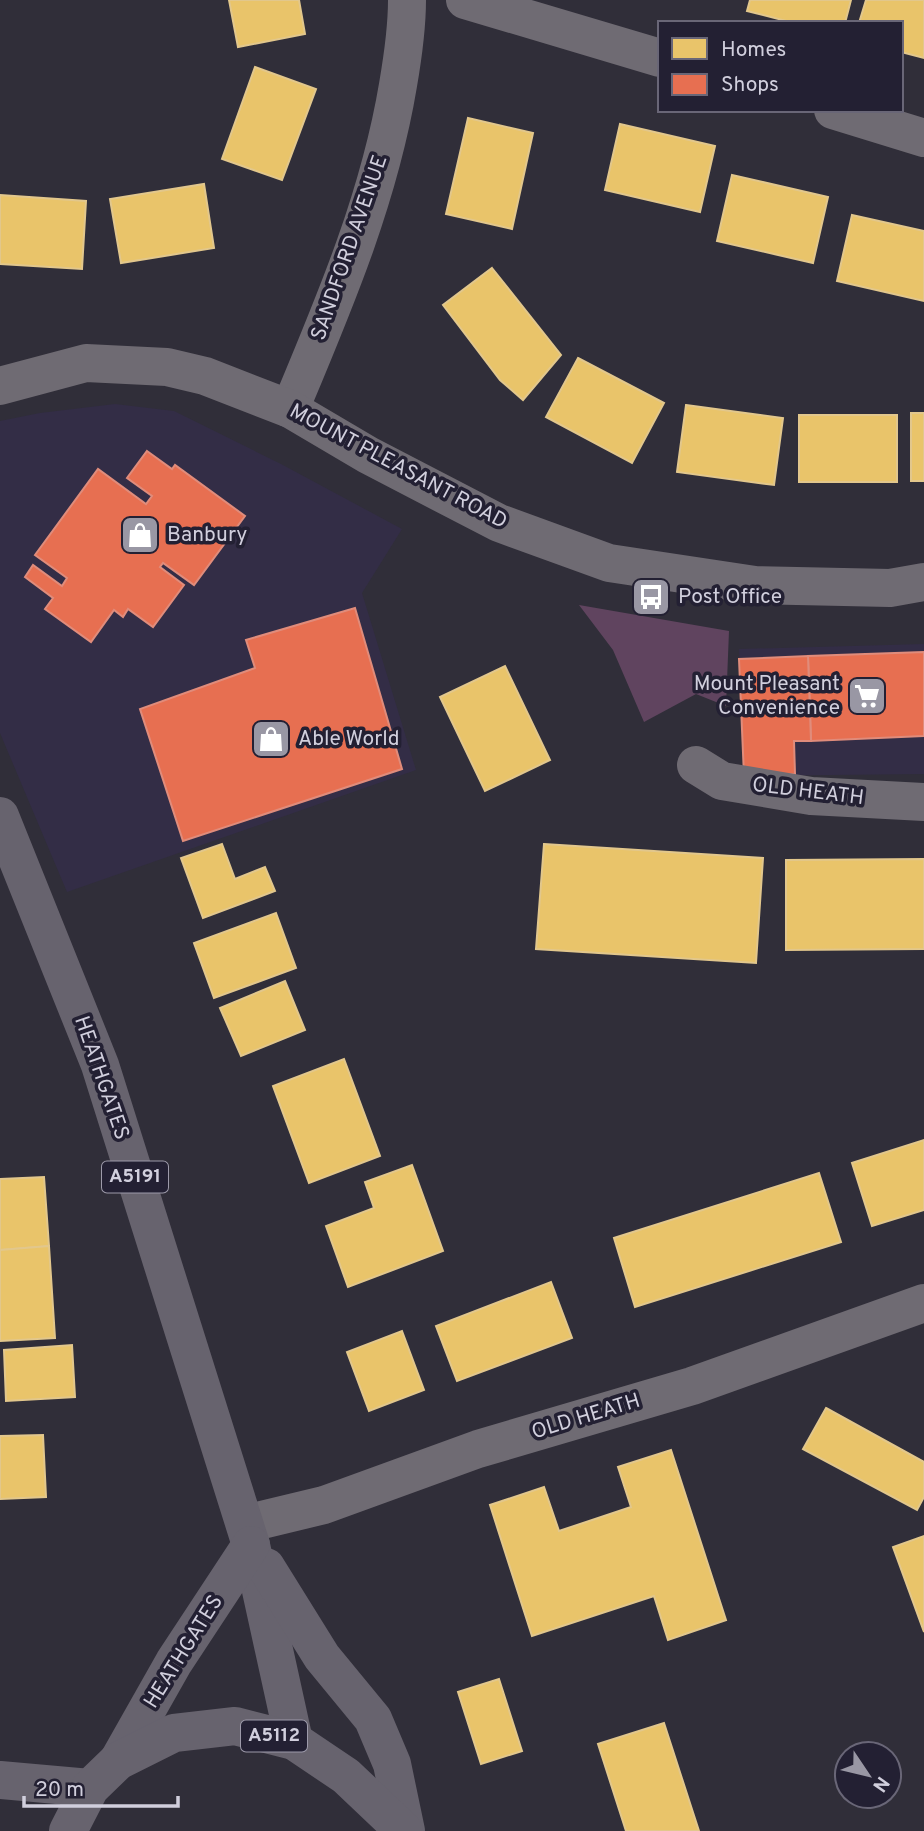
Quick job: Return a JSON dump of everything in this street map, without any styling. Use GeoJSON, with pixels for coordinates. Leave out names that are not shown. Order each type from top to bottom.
{"type":"FeatureCollection","features":[{"type":"Feature","properties":{"kind":"main road","name":"HEATHGATES"},"geometry":{"type":"LineString","coordinates":[[0,816],[100,1065],[248,1534],[294,1741]]}},
{"type":"Feature","properties":{"kind":"main road","name":"HEATHGATES"},"geometry":{"type":"LineString","coordinates":[[118,1760],[248,1534]]}},
{"type":"Feature","properties":{"kind":"main road","name":"A5191"},"geometry":{"type":"LineString","coordinates":[[248,1534],[322,1657],[373,1719],[392,1764],[405,1831]]}},
{"type":"Feature","properties":{"kind":"main road","name":"A5112"},"geometry":{"type":"LineString","coordinates":[[68,1831],[90,1788],[118,1760],[174,1733],[235,1726],[294,1741],[346,1776],[405,1831]]}},
{"type":"Feature","properties":{"kind":"main road"},"geometry":{"type":"LineString","coordinates":[[0,1780],[90,1788]]}},
{"type":"Feature","properties":{"kind":"street","name":"SANDFORD AVENUE"},"geometry":{"type":"LineString","coordinates":[[290,409],[343,282],[377,180],[401,69],[407,29],[407,0]]}},
{"type":"Feature","properties":{"kind":"street"},"geometry":{"type":"LineString","coordinates":[[465,0],[658,57]]}},
{"type":"Feature","properties":{"kind":"street"},"geometry":{"type":"LineString","coordinates":[[839,112],[924,138]]}},
{"type":"Feature","properties":{"kind":"street","name":"MOUNT PLEASANT ROAD"},"geometry":{"type":"LineString","coordinates":[[0,386],[86,363],[167,367],[205,376],[290,409],[368,454],[499,523],[609,563],[755,585],[890,588],[924,582]]}},
{"type":"Feature","properties":{"kind":"street","name":"OLD HEATH"},"geometry":{"type":"LineString","coordinates":[[696,765],[722,781],[811,796],[924,802]]}},
{"type":"Feature","properties":{"kind":"street","name":"OLD HEATH"},"geometry":{"type":"LineString","coordinates":[[248,1534],[478,1449],[692,1386],[924,1303]]}},
{"type":"Feature","properties":{"kind":"shaded area"},"geometry":{"type":"Polygon","coordinates":[[[115,404],[174,411],[281,464],[402,529],[362,593],[416,770],[67,892],[0,733],[0,421],[115,404]]]}},
{"type":"Feature","properties":{"kind":"shaded area"},"geometry":{"type":"Polygon","coordinates":[[[579,605],[729,631],[726,706],[696,694],[644,722],[613,650],[579,605]]]}},
{"type":"Feature","properties":{"kind":"shaded area"},"geometry":{"type":"Polygon","coordinates":[[[924,644],[924,774],[744,776],[739,649],[924,644]]]}},
{"type":"Feature","properties":{"kind":"building: Homes"},"geometry":{"type":"Polygon","coordinates":[[[229,0],[299,0],[305,34],[238,47],[229,0]]]}},
{"type":"Feature","properties":{"kind":"building: Homes"},"geometry":{"type":"Polygon","coordinates":[[[750,0],[851,0],[846,21],[786,21],[747,11],[750,0]]]}},
{"type":"Feature","properties":{"kind":"building: Homes"},"geometry":{"type":"Polygon","coordinates":[[[866,0],[924,0],[924,58],[903,53],[903,21],[860,21],[866,0]]]}},
{"type":"Feature","properties":{"kind":"building: Homes"},"geometry":{"type":"Polygon","coordinates":[[[255,67],[316,89],[282,180],[222,159],[255,67]]]}},
{"type":"Feature","properties":{"kind":"building: Homes"},"geometry":{"type":"Polygon","coordinates":[[[468,118],[533,133],[512,229],[446,214],[468,118]]]}},
{"type":"Feature","properties":{"kind":"building: Homes"},"geometry":{"type":"Polygon","coordinates":[[[620,124],[715,146],[700,212],[605,190],[620,124]]]}},
{"type":"Feature","properties":{"kind":"building: Homes"},"geometry":{"type":"Polygon","coordinates":[[[732,175],[828,197],[813,263],[717,241],[732,175]]]}},
{"type":"Feature","properties":{"kind":"building: Homes"},"geometry":{"type":"Polygon","coordinates":[[[204,184],[214,248],[121,263],[110,199],[204,184]]]}},
{"type":"Feature","properties":{"kind":"building: Homes"},"geometry":{"type":"Polygon","coordinates":[[[0,195],[86,201],[82,269],[0,264],[0,195]]]}},
{"type":"Feature","properties":{"kind":"building: Homes"},"geometry":{"type":"Polygon","coordinates":[[[852,215],[924,231],[924,301],[837,281],[852,215]]]}},
{"type":"Feature","properties":{"kind":"building: Homes"},"geometry":{"type":"Polygon","coordinates":[[[492,268],[561,355],[523,400],[500,380],[443,305],[492,268]]]}},
{"type":"Feature","properties":{"kind":"building: Homes"},"geometry":{"type":"Polygon","coordinates":[[[578,358],[664,403],[632,463],[546,417],[578,358]]]}},
{"type":"Feature","properties":{"kind":"building: Homes"},"geometry":{"type":"Polygon","coordinates":[[[686,405],[783,418],[774,485],[677,472],[686,405]]]}},
{"type":"Feature","properties":{"kind":"building: Homes"},"geometry":{"type":"Polygon","coordinates":[[[911,413],[924,413],[924,481],[911,481],[911,413]]]}},
{"type":"Feature","properties":{"kind":"building: Homes"},"geometry":{"type":"Polygon","coordinates":[[[799,415],[897,415],[897,482],[799,482],[799,415]]]}},
{"type":"Feature","properties":{"kind":"building: Homes"},"geometry":{"type":"Polygon","coordinates":[[[505,666],[550,760],[485,791],[440,697],[505,666]]]}},
{"type":"Feature","properties":{"kind":"building: Homes"},"geometry":{"type":"Polygon","coordinates":[[[222,844],[235,879],[265,867],[275,891],[203,918],[181,858],[222,844]]]}},
{"type":"Feature","properties":{"kind":"building: Homes"},"geometry":{"type":"Polygon","coordinates":[[[544,844],[763,858],[756,963],[536,949],[544,844]]]}},
{"type":"Feature","properties":{"kind":"building: Homes"},"geometry":{"type":"Polygon","coordinates":[[[924,859],[924,949],[786,950],[786,860],[924,859]]]}},
{"type":"Feature","properties":{"kind":"building: Homes"},"geometry":{"type":"Polygon","coordinates":[[[276,913],[296,968],[214,998],[194,943],[276,913]]]}},
{"type":"Feature","properties":{"kind":"building: Homes"},"geometry":{"type":"Polygon","coordinates":[[[285,981],[305,1030],[241,1056],[220,1008],[285,981]]]}},
{"type":"Feature","properties":{"kind":"building: Homes"},"geometry":{"type":"Polygon","coordinates":[[[344,1059],[380,1156],[309,1183],[273,1086],[344,1059]]]}},
{"type":"Feature","properties":{"kind":"building: Homes"},"geometry":{"type":"Polygon","coordinates":[[[924,1140],[924,1210],[872,1226],[852,1163],[924,1140]]]}},
{"type":"Feature","properties":{"kind":"building: Homes"},"geometry":{"type":"Polygon","coordinates":[[[412,1165],[443,1251],[348,1287],[326,1226],[374,1208],[365,1182],[412,1165]]]}},
{"type":"Feature","properties":{"kind":"building: Homes"},"geometry":{"type":"Polygon","coordinates":[[[819,1173],[841,1242],[635,1307],[614,1238],[819,1173]]]}},
{"type":"Feature","properties":{"kind":"building: Homes"},"geometry":{"type":"Polygon","coordinates":[[[44,1177],[49,1246],[0,1250],[0,1179],[44,1177]]]}},
{"type":"Feature","properties":{"kind":"building: Homes"},"geometry":{"type":"Polygon","coordinates":[[[49,1246],[55,1338],[0,1341],[0,1250],[49,1246]]]}},
{"type":"Feature","properties":{"kind":"building: Homes"},"geometry":{"type":"Polygon","coordinates":[[[551,1282],[572,1338],[457,1381],[436,1326],[551,1282]]]}},
{"type":"Feature","properties":{"kind":"building: Homes"},"geometry":{"type":"Polygon","coordinates":[[[402,1331],[424,1390],[369,1411],[347,1352],[402,1331]]]}},
{"type":"Feature","properties":{"kind":"building: Homes"},"geometry":{"type":"Polygon","coordinates":[[[72,1345],[75,1397],[6,1401],[4,1350],[72,1345]]]}},
{"type":"Feature","properties":{"kind":"building: Homes"},"geometry":{"type":"Polygon","coordinates":[[[826,1408],[924,1462],[924,1497],[917,1510],[803,1449],[826,1408]]]}},
{"type":"Feature","properties":{"kind":"building: Homes"},"geometry":{"type":"Polygon","coordinates":[[[43,1435],[46,1497],[0,1499],[0,1436],[43,1435]]]}},
{"type":"Feature","properties":{"kind":"building: Homes"},"geometry":{"type":"Polygon","coordinates":[[[671,1450],[726,1620],[668,1640],[654,1596],[532,1636],[490,1505],[544,1487],[559,1531],[631,1507],[618,1467],[671,1450]]]}},
{"type":"Feature","properties":{"kind":"building: Homes"},"geometry":{"type":"Polygon","coordinates":[[[924,1536],[924,1632],[893,1547],[924,1536]]]}},
{"type":"Feature","properties":{"kind":"building: Homes"},"geometry":{"type":"Polygon","coordinates":[[[499,1679],[522,1751],[481,1764],[458,1692],[499,1679]]]}},
{"type":"Feature","properties":{"kind":"building: Homes"},"geometry":{"type":"Polygon","coordinates":[[[664,1723],[699,1831],[626,1831],[598,1744],[664,1723]]]}},
{"type":"Feature","properties":{"kind":"building: Shops","name":"Banbury"},"geometry":{"type":"Polygon","coordinates":[[[147,451],[172,469],[175,465],[245,516],[194,585],[163,563],[160,567],[184,585],[153,627],[128,609],[123,617],[114,610],[91,642],[45,609],[53,598],[25,577],[33,565],[62,586],[67,578],[35,555],[98,469],[146,504],[152,496],[127,478],[147,451]]]}},
{"type":"Feature","properties":{"kind":"building: Shops","name":"Able World"},"geometry":{"type":"Polygon","coordinates":[[[355,608],[402,769],[183,841],[140,709],[255,668],[246,640],[355,608]]]}},
{"type":"Feature","properties":{"kind":"building: Shops","name":"Mount Pleasant Convenience"},"geometry":{"type":"Polygon","coordinates":[[[924,652],[924,736],[811,741],[808,656],[924,652]]]}},
{"type":"Feature","properties":{"kind":"building: Shops"},"geometry":{"type":"Polygon","coordinates":[[[808,656],[811,741],[794,741],[795,774],[744,776],[739,659],[808,656]]]}},
{"type":"Feature","properties":{"kind":"place","name":"Banbury"},"geometry":{"type":"Point","coordinates":[140,535]}},
{"type":"Feature","properties":{"kind":"place","name":"Post Office"},"geometry":{"type":"Point","coordinates":[651,597]}},
{"type":"Feature","properties":{"kind":"place","name":"Mount Pleasant Convenience"},"geometry":{"type":"Point","coordinates":[867,696]}},
{"type":"Feature","properties":{"kind":"place","name":"Able World"},"geometry":{"type":"Point","coordinates":[271,739]}}]}
